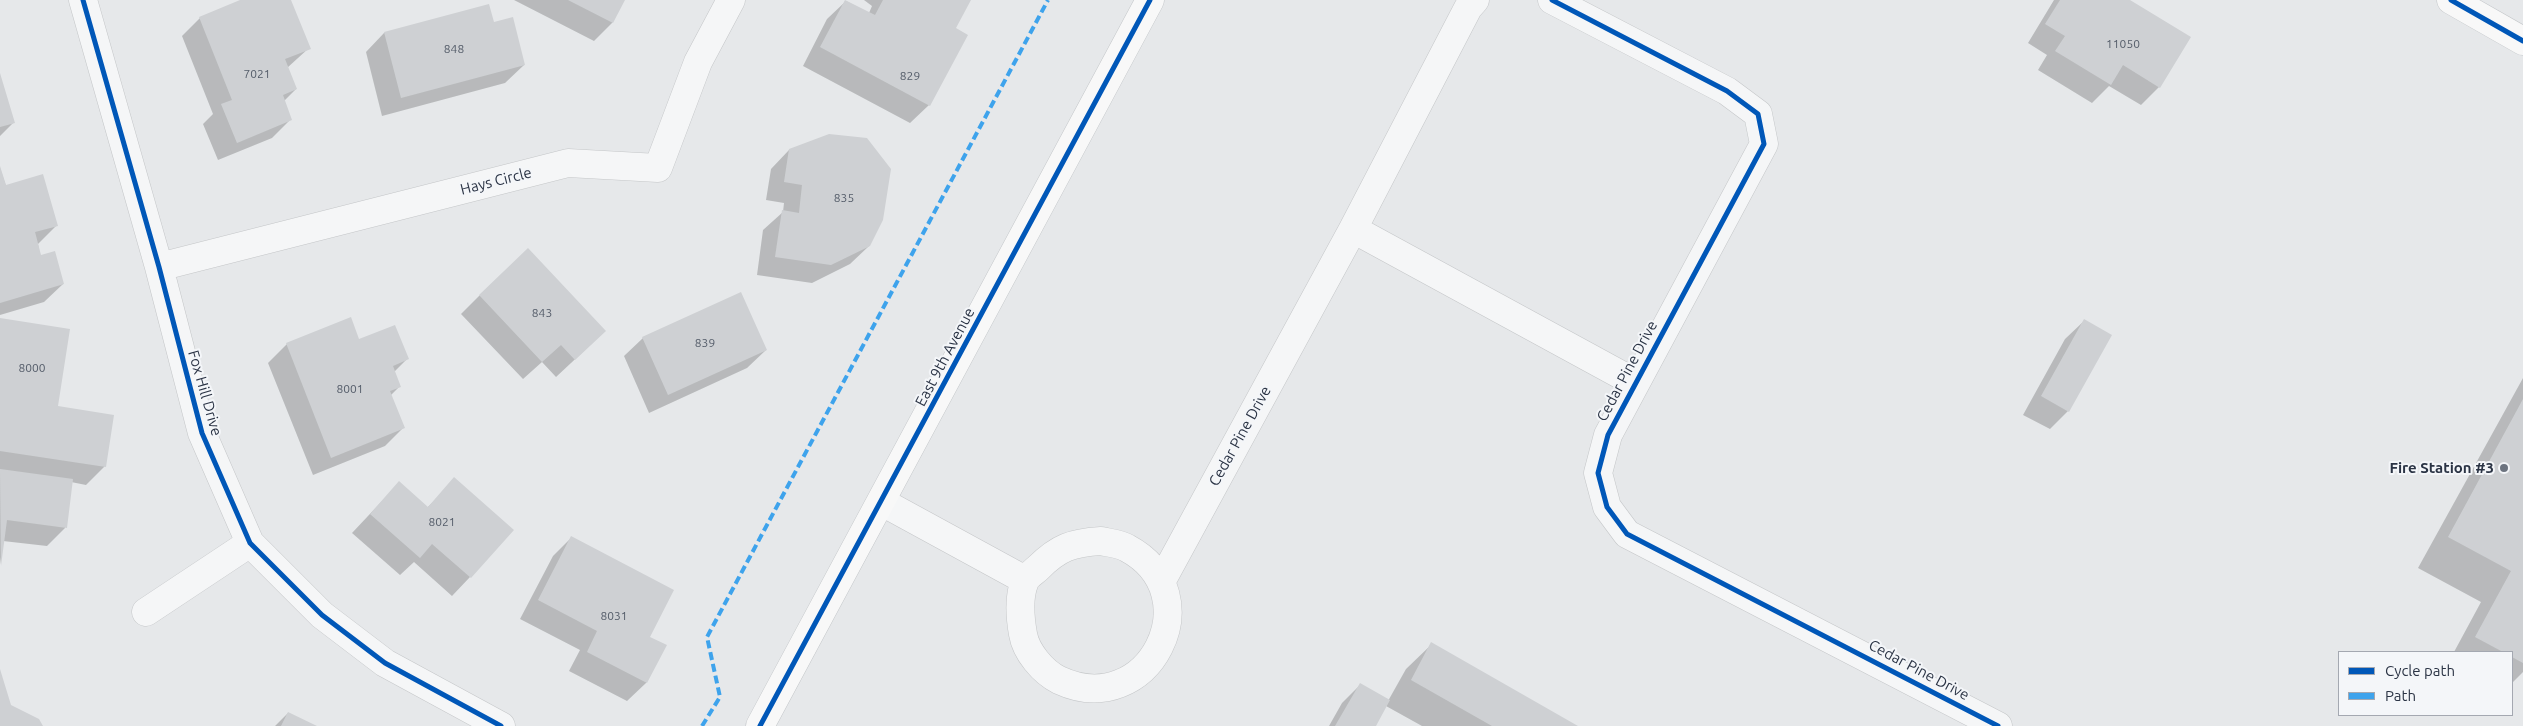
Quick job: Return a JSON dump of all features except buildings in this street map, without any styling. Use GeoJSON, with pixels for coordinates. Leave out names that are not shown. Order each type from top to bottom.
{"type":"FeatureCollection","features":[{"type":"Feature","properties":{"kind":"main road","name":"East 9th Avenue"},"geometry":{"type":"LineString","coordinates":[[760,726],[1150,0]]}},
{"type":"Feature","properties":{"kind":"main road"},"geometry":{"type":"LineString","coordinates":[[2451,0],[2523,41]]}},
{"type":"Feature","properties":{"kind":"street","name":"Fox Hill Drive"},"geometry":{"type":"LineString","coordinates":[[83,0],[159,267],[202,433],[250,543],[322,615],[385,663],[501,726]]}},
{"type":"Feature","properties":{"kind":"street","name":"Hays Circle"},"geometry":{"type":"LineString","coordinates":[[159,267],[568,163],[658,168],[698,62],[731,0]]}},
{"type":"Feature","properties":{"kind":"street","name":"Cedar Pine Drive"},"geometry":{"type":"LineString","coordinates":[[1161,582],[1354,229],[1468,8],[1475,0]]}},
{"type":"Feature","properties":{"kind":"street","name":"Cedar Pine Drive"},"geometry":{"type":"LineString","coordinates":[[1552,0],[1727,90],[1758,114],[1764,144],[1634,382],[1608,435],[1598,473],[1607,507],[1627,534],[1998,726]]}},
{"type":"Feature","properties":{"kind":"street"},"geometry":{"type":"LineString","coordinates":[[1354,229],[1634,382]]}},
{"type":"Feature","properties":{"kind":"street"},"geometry":{"type":"LineString","coordinates":[[882,502],[1025,580]]}},
{"type":"Feature","properties":{"kind":"street"},"geometry":{"type":"LineString","coordinates":[[1102,540],[1126,547],[1146,561],[1161,582],[1168,605],[1166,630],[1158,653],[1142,672],[1121,684],[1098,689],[1074,686],[1052,676],[1034,659],[1024,638],[1020,614],[1025,580],[1054,552],[1077,542],[1102,540]]}},
{"type":"Feature","properties":{"kind":"street"},"geometry":{"type":"LineString","coordinates":[[146,612],[250,543]]}},
{"type":"Feature","properties":{"kind":"marked path"},"geometry":{"type":"LineString","coordinates":[[702,726],[720,697],[707,637],[1048,0]]}},
{"type":"Feature","properties":{"kind":"cycle path"},"geometry":{"type":"LineString","coordinates":[[83,0],[159,267],[202,433],[250,543],[322,615],[385,663],[501,726]]}},
{"type":"Feature","properties":{"kind":"cycle path"},"geometry":{"type":"LineString","coordinates":[[760,726],[1150,0]]}},
{"type":"Feature","properties":{"kind":"cycle path"},"geometry":{"type":"LineString","coordinates":[[1552,0],[1727,91],[1758,114],[1764,144],[1608,435],[1598,473],[1607,507],[1627,534],[1998,726]]}},
{"type":"Feature","properties":{"kind":"cycle path"},"geometry":{"type":"LineString","coordinates":[[2451,0],[2523,41]]}},
{"type":"Feature","properties":{"kind":"place","name":"Fire Station #3"},"geometry":{"type":"Point","coordinates":[2504,468]}}]}
